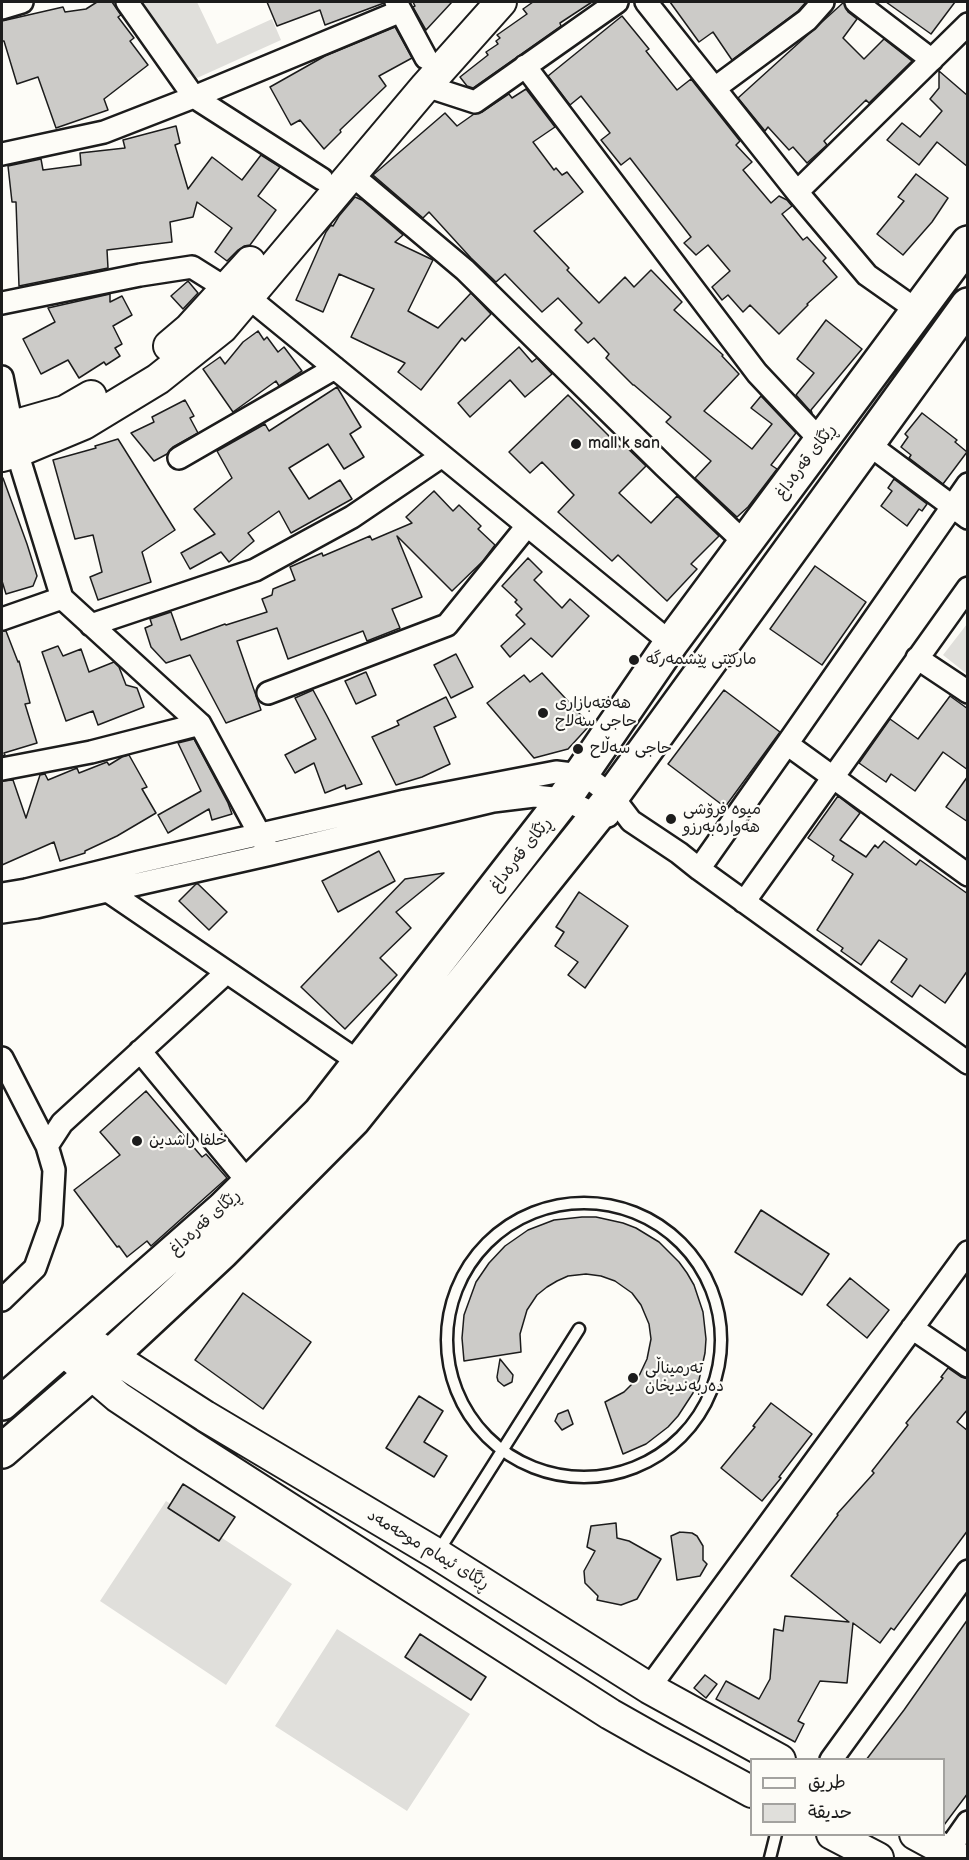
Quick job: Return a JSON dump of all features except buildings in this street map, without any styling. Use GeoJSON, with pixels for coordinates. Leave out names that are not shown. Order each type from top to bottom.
{"type":"FeatureCollection","features":[{"type":"Feature","properties":{"kind":"main road"},"geometry":{"type":"LineString","coordinates":[[8,441],[135,372],[238,293],[352,174],[476,2]]}},
{"type":"Feature","properties":{"kind":"main road"},"geometry":{"type":"LineString","coordinates":[[238,293],[322,178],[426,72],[501,2]]}},
{"type":"Feature","properties":{"kind":"main road","name":"ڕێگای قەرەداغ"},"geometry":{"type":"LineString","coordinates":[[2,1403],[223,1209],[320,1113],[573,787],[671,643],[968,243]]}},
{"type":"Feature","properties":{"kind":"main road","name":"ڕێگای قەرەداغ"},"geometry":{"type":"LineString","coordinates":[[2,1451],[222,1252],[353,1120],[614,810],[867,444],[963,322]]}},
{"type":"Feature","properties":{"kind":"main road","name":"ڕێگای ئیمام موحەمەد"},"geometry":{"type":"LineString","coordinates":[[71,1343],[100,1364],[205,1416],[437,1554],[649,1688],[776,1758]]}},
{"type":"Feature","properties":{"kind":"main road","name":"ڕێگای ئیمام موحەمەد"},"geometry":{"type":"LineString","coordinates":[[100,1364],[118,1396],[187,1443],[610,1714],[750,1791]]}},
{"type":"Feature","properties":{"kind":"main road"},"geometry":{"type":"LineString","coordinates":[[187,1443],[205,1416]]}},
{"type":"Feature","properties":{"kind":"main road"},"geometry":{"type":"LineString","coordinates":[[836,1836],[878,1858]]}},
{"type":"Feature","properties":{"kind":"street"},"geometry":{"type":"LineString","coordinates":[[2,8],[22,2]]}},
{"type":"Feature","properties":{"kind":"street"},"geometry":{"type":"LineString","coordinates":[[126,2],[194,97],[322,178]]}},
{"type":"Feature","properties":{"kind":"street"},"geometry":{"type":"LineString","coordinates":[[2,154],[104,132],[194,97],[399,6],[426,72],[475,102],[617,2]]}},
{"type":"Feature","properties":{"kind":"street"},"geometry":{"type":"LineString","coordinates":[[646,2],[797,192],[867,275],[918,311]]}},
{"type":"Feature","properties":{"kind":"street"},"geometry":{"type":"LineString","coordinates":[[715,88],[807,20],[823,2]]}},
{"type":"Feature","properties":{"kind":"street"},"geometry":{"type":"LineString","coordinates":[[856,2],[932,60]]}},
{"type":"Feature","properties":{"kind":"street"},"geometry":{"type":"LineString","coordinates":[[797,192],[968,24]]}},
{"type":"Feature","properties":{"kind":"street"},"geometry":{"type":"LineString","coordinates":[[525,66],[757,374],[821,441]]}},
{"type":"Feature","properties":{"kind":"street"},"geometry":{"type":"LineString","coordinates":[[352,174],[465,270],[745,543]]}},
{"type":"Feature","properties":{"kind":"street"},"geometry":{"type":"LineString","coordinates":[[2,303],[140,275],[192,267],[238,293],[334,368],[671,643]]}},
{"type":"Feature","properties":{"kind":"street"},"geometry":{"type":"LineString","coordinates":[[179,458],[334,368]]}},
{"type":"Feature","properties":{"kind":"street"},"geometry":{"type":"LineString","coordinates":[[2,377],[8,441],[62,598],[200,724],[271,854]]}},
{"type":"Feature","properties":{"kind":"street"},"geometry":{"type":"LineString","coordinates":[[867,444],[960,512]]}},
{"type":"Feature","properties":{"kind":"street"},"geometry":{"type":"LineString","coordinates":[[91,625],[255,570],[352,517],[442,456]]}},
{"type":"Feature","properties":{"kind":"street"},"geometry":{"type":"LineString","coordinates":[[699,869],[788,744],[960,512],[968,484]]}},
{"type":"Feature","properties":{"kind":"street"},"geometry":{"type":"LineString","coordinates":[[268,693],[447,625],[527,526]]}},
{"type":"Feature","properties":{"kind":"street"},"geometry":{"type":"LineString","coordinates":[[744,902],[968,588]]}},
{"type":"Feature","properties":{"kind":"street"},"geometry":{"type":"LineString","coordinates":[[2,619],[62,598]]}},
{"type":"Feature","properties":{"kind":"street"},"geometry":{"type":"LineString","coordinates":[[917,658],[968,692]]}},
{"type":"Feature","properties":{"kind":"street"},"geometry":{"type":"LineString","coordinates":[[2,769],[91,752],[200,724]]}},
{"type":"Feature","properties":{"kind":"street"},"geometry":{"type":"LineString","coordinates":[[788,744],[968,875]]}},
{"type":"Feature","properties":{"kind":"street"},"geometry":{"type":"LineString","coordinates":[[2,894],[405,801],[556,772],[573,787],[590,812],[614,810]]}},
{"type":"Feature","properties":{"kind":"street"},"geometry":{"type":"LineString","coordinates":[[2,912],[108,891],[493,801],[534,796],[573,787],[590,778],[614,810],[678,853],[968,1062]]}},
{"type":"Feature","properties":{"kind":"street"},"geometry":{"type":"LineString","coordinates":[[108,891],[358,1062]]}},
{"type":"Feature","properties":{"kind":"street"},"geometry":{"type":"LineString","coordinates":[[47,1146],[62,1123],[227,972]]}},
{"type":"Feature","properties":{"kind":"street"},"geometry":{"type":"LineString","coordinates":[[141,1051],[249,1183]]}},
{"type":"Feature","properties":{"kind":"street"},"geometry":{"type":"LineString","coordinates":[[2,1058],[47,1146],[54,1170],[51,1223],[35,1268],[2,1300]]}},
{"type":"Feature","properties":{"kind":"street"},"geometry":{"type":"LineString","coordinates":[[649,1688],[968,1252]]}},
{"type":"Feature","properties":{"kind":"street"},"geometry":{"type":"LineString","coordinates":[[912,1328],[968,1366]]}},
{"type":"Feature","properties":{"kind":"street"},"geometry":{"type":"LineString","coordinates":[[832,1758],[968,1571]]}},
{"type":"Feature","properties":{"kind":"street"},"geometry":{"type":"LineString","coordinates":[[938,1851],[968,1822]]}},
{"type":"Feature","properties":{"kind":"lane"},"geometry":{"type":"LineString","coordinates":[[598,1203],[615,1206],[640,1215],[664,1228],[690,1251],[700,1266],[715,1298],[719,1315],[722,1342],[719,1368],[707,1401],[698,1417],[681,1437],[660,1454],[633,1468],[603,1476],[557,1475],[528,1466],[501,1450],[479,1429],[462,1403],[453,1382],[448,1360],[447,1329],[454,1299],[459,1284],[475,1258],[498,1234],[513,1224],[537,1212],[562,1205],[598,1203]]}},
{"type":"Feature","properties":{"kind":"lane"},"geometry":{"type":"LineString","coordinates":[[437,1554],[579,1329]]}},
{"type":"Feature","properties":{"kind":"lane"},"geometry":{"type":"LineString","coordinates":[[770,1858],[776,1836]]}},
{"type":"Feature","properties":{"kind":"green space"},"geometry":{"type":"Polygon","coordinates":[[[141,2],[197,2],[217,44],[272,19],[281,40],[197,78],[153,28],[141,2]]]}},
{"type":"Feature","properties":{"kind":"green space"},"geometry":{"type":"Polygon","coordinates":[[[967,624],[967,674],[943,655],[967,624]]]}},
{"type":"Feature","properties":{"kind":"green space"},"geometry":{"type":"Polygon","coordinates":[[[166,1501],[292,1584],[226,1685],[100,1601],[166,1501]]]}},
{"type":"Feature","properties":{"kind":"green space"},"geometry":{"type":"Polygon","coordinates":[[[337,1629],[470,1714],[407,1811],[275,1726],[337,1629]]]}},
{"type":"Feature","properties":{"kind":"place","name":"mall k san"},"geometry":{"type":"Point","coordinates":[576,444]}},
{"type":"Feature","properties":{"kind":"place","name":"مارکێتی پێشمەرگە"},"geometry":{"type":"Point","coordinates":[634,660]}},
{"type":"Feature","properties":{"kind":"place","name":"هەفتەبازاری حاجی سەلاح"},"geometry":{"type":"Point","coordinates":[543,713]}},
{"type":"Feature","properties":{"kind":"place","name":"حاجی سەڵاح"},"geometry":{"type":"Point","coordinates":[578,749]}},
{"type":"Feature","properties":{"kind":"place","name":"میوە فرۆشی هەوارەبەرزو"},"geometry":{"type":"Point","coordinates":[671,819]}},
{"type":"Feature","properties":{"kind":"place","name":"خلفا راشدين"},"geometry":{"type":"Point","coordinates":[137,1141]}},
{"type":"Feature","properties":{"kind":"place","name":"تەرمیناڵی دەربەندیخان"},"geometry":{"type":"Point","coordinates":[633,1378]}}]}
